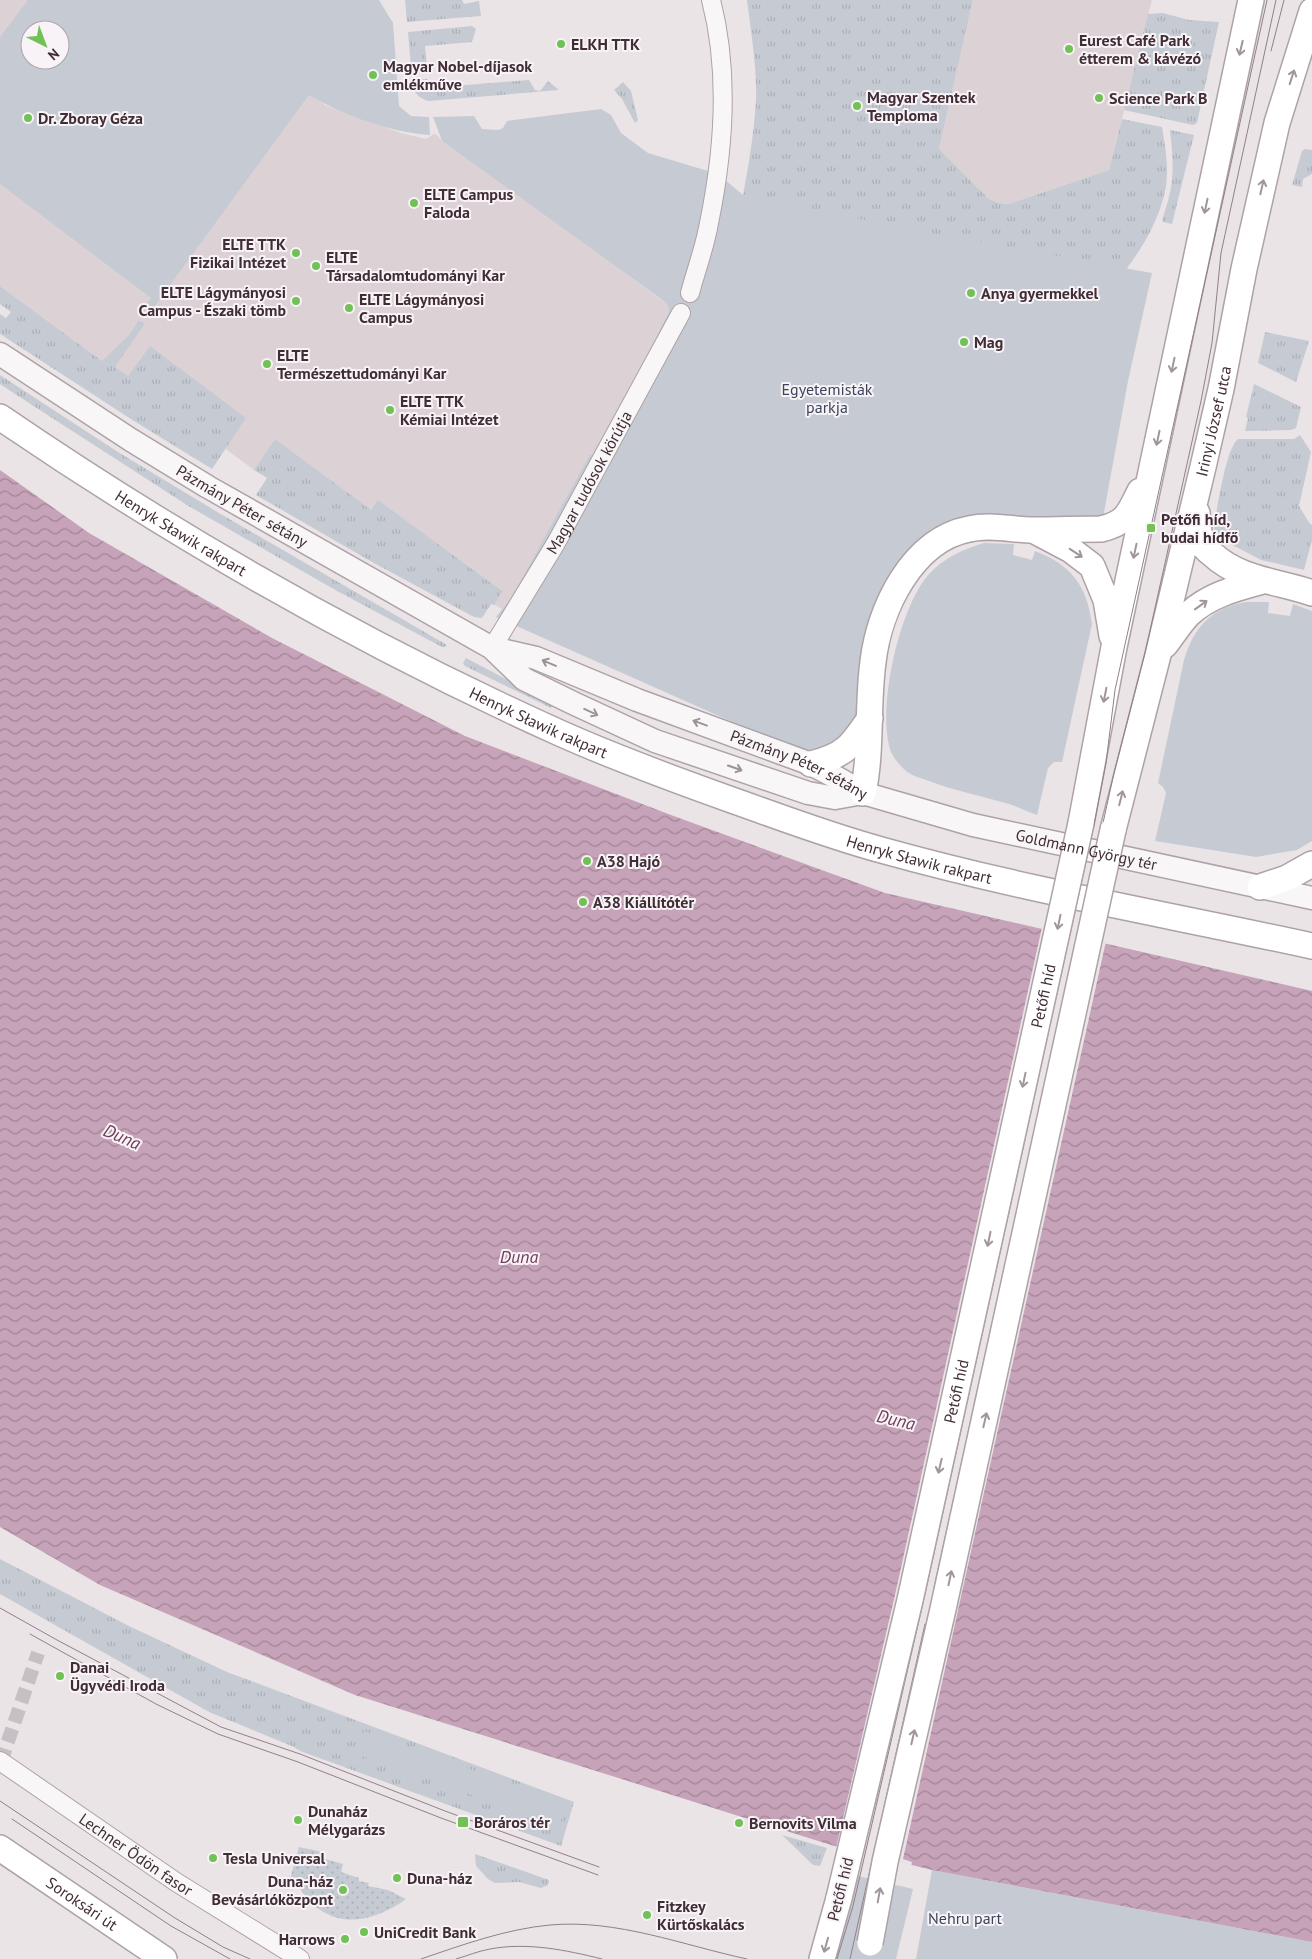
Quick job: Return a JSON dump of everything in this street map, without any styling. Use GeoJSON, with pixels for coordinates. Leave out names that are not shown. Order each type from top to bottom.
{"type":"FeatureCollection","features":[{"type":"Feature","properties":{"kind":"main road"},"geometry":{"type":"LineString","coordinates":[[1114,647],[1252,0]]}},
{"type":"Feature","properties":{"kind":"main road","name":"Irinyi József utca"},"geometry":{"type":"LineString","coordinates":[[1113,830],[1158,655],[1221,389],[1244,268],[1277,124],[1312,11]]}},
{"type":"Feature","properties":{"kind":"main road","name":"Henryk Sławik rakpart"},"geometry":{"type":"LineString","coordinates":[[0,417],[130,502],[311,608],[416,663],[563,734],[686,784],[795,823],[882,851],[979,875],[1312,946]]}},
{"type":"Feature","properties":{"kind":"main road"},"geometry":{"type":"LineString","coordinates":[[863,793],[868,766],[873,662],[878,637],[896,590],[905,574],[916,561],[938,542],[968,529],[999,527],[1033,530],[1101,529],[1118,524],[1127,516],[1151,469]]}},
{"type":"Feature","properties":{"kind":"main road"},"geometry":{"type":"LineString","coordinates":[[1196,496],[1198,530],[1203,546],[1218,559],[1235,570],[1263,581],[1312,593]]}},
{"type":"Feature","properties":{"kind":"main road"},"geometry":{"type":"LineString","coordinates":[[1033,530],[1071,550],[1092,566],[1106,600],[1114,647]]}},
{"type":"Feature","properties":{"kind":"main road"},"geometry":{"type":"LineString","coordinates":[[1158,655],[1190,614],[1208,600],[1226,591],[1263,581]]}},
{"type":"Feature","properties":{"kind":"main road","name":"Petőfi híd"},"geometry":{"type":"LineString","coordinates":[[822,1959],[839,1898],[910,1600],[1081,823],[1114,647]]}},
{"type":"Feature","properties":{"kind":"main road"},"geometry":{"type":"LineString","coordinates":[[811,764],[838,756],[852,744],[870,718]]}},
{"type":"Feature","properties":{"kind":"main road","name":"Petőfi híd"},"geometry":{"type":"LineString","coordinates":[[868,1959],[884,1862],[947,1589],[1113,830]]}},
{"type":"Feature","properties":{"kind":"main road"},"geometry":{"type":"LineString","coordinates":[[1260,887],[1287,878],[1312,864]]}},
{"type":"Feature","properties":{"kind":"main road","name":"Soroksári út"},"geometry":{"type":"LineString","coordinates":[[0,1848],[164,1959]]}},
{"type":"Feature","properties":{"kind":"street"},"geometry":{"type":"LineString","coordinates":[[690,293],[709,225],[722,148],[723,86],[719,44],[711,0]]}},
{"type":"Feature","properties":{"kind":"street","name":"Magyar tudósok körútja"},"geometry":{"type":"LineString","coordinates":[[492,648],[556,543],[681,313]]}},
{"type":"Feature","properties":{"kind":"street","name":"Pázmány Péter sétány"},"geometry":{"type":"LineString","coordinates":[[0,354],[131,440],[208,487],[492,648],[524,679],[655,741],[808,793],[835,798],[863,793]]}},
{"type":"Feature","properties":{"kind":"street","name":"Pázmány Péter sétány"},"geometry":{"type":"LineString","coordinates":[[492,648],[536,658],[637,700],[811,764],[863,793]]}},
{"type":"Feature","properties":{"kind":"street","name":"Goldmann György tér"},"geometry":{"type":"LineString","coordinates":[[863,793],[973,826],[1312,898]]}},
{"type":"Feature","properties":{"kind":"street","name":"Lechner Ödön fasor"},"geometry":{"type":"LineString","coordinates":[[0,1761],[176,1882],[300,1959]]}},
{"type":"Feature","properties":{"kind":"shaded area","name":"ELTE Lágymányosi Campus"},"geometry":{"type":"Polygon","coordinates":[[[0,0],[176,0],[325,105],[401,133],[426,139],[434,134],[437,135],[442,141],[667,304],[669,311],[592,455],[590,454],[511,598],[502,609],[254,470],[128,376],[102,361],[0,286],[0,0]]]}},
{"type":"Feature","properties":{"kind":"shaded area"},"geometry":{"type":"Polygon","coordinates":[[[973,0],[1152,0],[1109,170],[1009,204],[999,203],[989,199],[939,149],[973,0]]]}},
{"type":"Feature","properties":{"kind":"green space"},"geometry":{"type":"Polygon","coordinates":[[[28,0],[379,0],[393,23],[399,106],[411,116],[429,117],[430,135],[415,134],[368,122],[309,95],[151,311],[144,307],[151,298],[0,184],[0,37],[28,0]]]}},
{"type":"Feature","properties":{"kind":"green space"},"geometry":{"type":"Polygon","coordinates":[[[405,0],[462,0],[464,4],[479,1],[481,16],[407,22],[405,0]]]}},
{"type":"Feature","properties":{"kind":"green space"},"geometry":{"type":"Polygon","coordinates":[[[747,0],[973,0],[939,149],[989,199],[1009,204],[1109,170],[1122,119],[1162,127],[1167,164],[1167,179],[1163,201],[1151,229],[1136,255],[1109,291],[743,195],[751,148],[756,100],[755,63],[747,0]]]}},
{"type":"Feature","properties":{"kind":"green space"},"geometry":{"type":"Polygon","coordinates":[[[1163,13],[1189,20],[1219,22],[1197,123],[1193,125],[1124,110],[1148,14],[1163,13]]]}},
{"type":"Feature","properties":{"kind":"green space"},"geometry":{"type":"Polygon","coordinates":[[[472,26],[476,29],[472,42],[425,46],[427,68],[413,69],[411,67],[408,32],[472,26]]]}},
{"type":"Feature","properties":{"kind":"green space"},"geometry":{"type":"Polygon","coordinates":[[[427,79],[428,88],[529,80],[535,90],[540,91],[548,81],[559,90],[429,101],[417,95],[412,82],[414,80],[427,79]]]}},
{"type":"Feature","properties":{"kind":"green space"},"geometry":{"type":"Polygon","coordinates":[[[623,82],[631,91],[638,120],[635,123],[622,99],[614,90],[623,82]]]}},
{"type":"Feature","properties":{"kind":"green space","name":"Egyetemisták parkja"},"geometry":{"type":"Polygon","coordinates":[[[601,109],[611,115],[621,133],[648,153],[718,174],[743,195],[919,231],[1152,273],[1128,381],[1101,529],[985,527],[905,574],[870,718],[820,753],[798,751],[496,617],[511,598],[590,454],[592,455],[669,311],[667,304],[661,299],[442,141],[433,117],[474,116],[482,129],[498,130],[503,128],[507,121],[601,109]]]}},
{"type":"Feature","properties":{"kind":"green space"},"geometry":{"type":"Polygon","coordinates":[[[1170,130],[1194,135],[1172,224],[1162,220],[1169,196],[1172,175],[1170,130]]]}},
{"type":"Feature","properties":{"kind":"green space"},"geometry":{"type":"Polygon","coordinates":[[[1305,149],[1312,150],[1312,174],[1303,179],[1302,187],[1292,185],[1302,151],[1305,149]]]}},
{"type":"Feature","properties":{"kind":"green space"},"geometry":{"type":"Polygon","coordinates":[[[0,286],[102,361],[130,334],[138,321],[143,322],[144,325],[115,367],[128,376],[150,346],[246,418],[212,469],[0,334],[0,314],[6,318],[11,312],[0,304],[0,286]]]}},
{"type":"Feature","properties":{"kind":"green space"},"geometry":{"type":"Polygon","coordinates":[[[1265,332],[1309,341],[1296,382],[1258,363],[1265,332]]]}},
{"type":"Feature","properties":{"kind":"green space"},"geometry":{"type":"Polygon","coordinates":[[[0,375],[118,452],[219,513],[447,645],[442,647],[337,591],[190,507],[0,384],[0,375]]]}},
{"type":"Feature","properties":{"kind":"green space"},"geometry":{"type":"Polygon","coordinates":[[[1254,384],[1301,407],[1296,428],[1291,430],[1245,431],[1248,418],[1246,417],[1254,384]]]}},
{"type":"Feature","properties":{"kind":"green space"},"geometry":{"type":"Polygon","coordinates":[[[1300,435],[1311,452],[1299,506],[1312,525],[1312,540],[1304,570],[1261,560],[1221,539],[1215,533],[1214,526],[1226,466],[1238,439],[1294,439],[1300,435]]]}},
{"type":"Feature","properties":{"kind":"green space"},"geometry":{"type":"Polygon","coordinates":[[[275,439],[371,510],[378,500],[502,591],[494,605],[491,604],[482,618],[474,617],[372,562],[256,495],[267,478],[254,470],[275,439]]]}},
{"type":"Feature","properties":{"kind":"green space"},"geometry":{"type":"Polygon","coordinates":[[[984,543],[1014,544],[1013,555],[1032,560],[1035,551],[1058,563],[1075,578],[1081,587],[1090,610],[1092,624],[1062,762],[1054,762],[1048,768],[1037,815],[1009,804],[949,788],[910,774],[892,754],[887,734],[886,711],[893,660],[908,610],[918,589],[929,574],[941,563],[961,551],[984,543]]]}},
{"type":"Feature","properties":{"kind":"green space"},"geometry":{"type":"Polygon","coordinates":[[[1246,602],[1269,602],[1268,613],[1290,616],[1293,604],[1312,611],[1312,841],[1297,850],[1256,857],[1155,841],[1166,793],[1158,783],[1188,648],[1199,629],[1214,614],[1223,609],[1246,602]]]}},
{"type":"Feature","properties":{"kind":"green space"},"geometry":{"type":"Polygon","coordinates":[[[466,658],[553,704],[551,708],[465,666],[463,663],[466,658]]]}},
{"type":"Feature","properties":{"kind":"green space"},"geometry":{"type":"Polygon","coordinates":[[[0,1559],[129,1626],[227,1672],[574,1802],[561,1846],[300,1751],[209,1712],[0,1594],[0,1559]]]}},
{"type":"Feature","properties":{"kind":"green space"},"geometry":{"type":"Polygon","coordinates":[[[364,1731],[567,1804],[559,1826],[356,1754],[364,1731]]]}},
{"type":"Feature","properties":{"kind":"green space"},"geometry":{"type":"Polygon","coordinates":[[[782,1835],[827,1848],[820,1866],[813,1865],[782,1835]]]}},
{"type":"Feature","properties":{"kind":"green space"},"geometry":{"type":"Polygon","coordinates":[[[299,1847],[323,1852],[322,1858],[343,1864],[341,1872],[359,1878],[359,1881],[369,1883],[368,1886],[388,1890],[406,1899],[375,1916],[344,1919],[330,1915],[317,1908],[295,1880],[290,1879],[299,1847]]]}},
{"type":"Feature","properties":{"kind":"green space"},"geometry":{"type":"Polygon","coordinates":[[[475,1854],[549,1880],[548,1885],[541,1888],[519,1882],[495,1883],[488,1879],[476,1866],[475,1854]]]}},
{"type":"Feature","properties":{"kind":"green space"},"geometry":{"type":"Polygon","coordinates":[[[832,1870],[913,1889],[896,1959],[811,1959],[832,1870]]]}},
{"type":"Feature","properties":{"kind":"green space","name":"Nehru part"},"geometry":{"type":"Polygon","coordinates":[[[932,1870],[1312,1942],[1312,1959],[916,1959],[932,1870]]]}},
{"type":"Feature","properties":{"kind":"water","name":"Duna"},"geometry":{"type":"Polygon","coordinates":[[[0,470],[89,533],[272,638],[465,736],[671,815],[885,893],[1312,991],[1312,1942],[932,1870],[831,1845],[355,1695],[100,1585],[0,1527],[0,470]]]}},
{"type":"Feature","properties":{"kind":"pier"},"geometry":{"type":"Polygon","coordinates":[[[1042,927],[1106,941],[903,1859],[912,1862],[911,1867],[836,1848],[895,1595],[1042,927]]]}},
{"type":"Feature","properties":{"kind":"tunnel"},"geometry":{"type":"LineString","coordinates":[[1,1762],[38,1653]]}},
{"type":"Feature","properties":{"kind":"tram line"},"geometry":{"type":"LineString","coordinates":[[837,1959],[853,1906],[923,1603],[1094,825],[1106,763],[1115,690],[1267,0]]}},
{"type":"Feature","properties":{"kind":"tram line"},"geometry":{"type":"LineString","coordinates":[[1048,1073],[1114,773],[1145,653],[1201,401],[1212,343],[1221,253],[1276,0]]}},
{"type":"Feature","properties":{"kind":"tram line"},"geometry":{"type":"LineString","coordinates":[[1271,51],[1284,0]]}},
{"type":"Feature","properties":{"kind":"tram line"},"geometry":{"type":"LineString","coordinates":[[934,1588],[1022,1187]]}},
{"type":"Feature","properties":{"kind":"tram line"},"geometry":{"type":"LineString","coordinates":[[0,1608],[221,1727],[300,1754],[445,1811],[599,1867]]}},
{"type":"Feature","properties":{"kind":"tram line"},"geometry":{"type":"LineString","coordinates":[[850,1959],[925,1624]]}},
{"type":"Feature","properties":{"kind":"tram line"},"geometry":{"type":"LineString","coordinates":[[30,1634],[156,1704],[218,1734],[298,1762],[441,1818],[598,1875]]}},
{"type":"Feature","properties":{"kind":"tram line"},"geometry":{"type":"LineString","coordinates":[[0,1801],[175,1918],[223,1947],[250,1959]]}},
{"type":"Feature","properties":{"kind":"tram line"},"geometry":{"type":"LineString","coordinates":[[12,1819],[171,1926],[230,1959]]}},
{"type":"Feature","properties":{"kind":"tram line"},"geometry":{"type":"LineString","coordinates":[[421,1959],[484,1938],[517,1930],[550,1925],[575,1924],[625,1929],[747,1959]]}},
{"type":"Feature","properties":{"kind":"tram line"},"geometry":{"type":"LineString","coordinates":[[456,1959],[486,1950],[518,1946],[560,1950],[602,1959]]}},
{"type":"Feature","properties":{"kind":"place","name":"ELKH TTK"},"geometry":{"type":"Point","coordinates":[561,44]}},
{"type":"Feature","properties":{"kind":"place","name":"Eurest Café Park étterem & kávézó"},"geometry":{"type":"Point","coordinates":[1069,49]}},
{"type":"Feature","properties":{"kind":"place","name":"Magyar Nobel-díjasok emlékműve"},"geometry":{"type":"Point","coordinates":[373,75]}},
{"type":"Feature","properties":{"kind":"place","name":"Science Park B"},"geometry":{"type":"Point","coordinates":[1099,98]}},
{"type":"Feature","properties":{"kind":"place","name":"Magyar Szentek Temploma"},"geometry":{"type":"Point","coordinates":[857,106]}},
{"type":"Feature","properties":{"kind":"place","name":"Dr. Zboray Géza"},"geometry":{"type":"Point","coordinates":[28,118]}},
{"type":"Feature","properties":{"kind":"place","name":"ELTE Campus Faloda"},"geometry":{"type":"Point","coordinates":[414,203]}},
{"type":"Feature","properties":{"kind":"place","name":"ELTE TTK Fizikai Intézet"},"geometry":{"type":"Point","coordinates":[296,253]}},
{"type":"Feature","properties":{"kind":"place","name":"ELTE Társadalomtudományi Kar"},"geometry":{"type":"Point","coordinates":[316,266]}},
{"type":"Feature","properties":{"kind":"place","name":"Anya gyermekkel"},"geometry":{"type":"Point","coordinates":[971,293]}},
{"type":"Feature","properties":{"kind":"place","name":"ELTE Lágymányosi Campus - Északi tömb"},"geometry":{"type":"Point","coordinates":[296,301]}},
{"type":"Feature","properties":{"kind":"place","name":"ELTE Lágymányosi Campus"},"geometry":{"type":"Point","coordinates":[349,308]}},
{"type":"Feature","properties":{"kind":"place","name":"Mag"},"geometry":{"type":"Point","coordinates":[964,342]}},
{"type":"Feature","properties":{"kind":"place","name":"ELTE Természettudományi Kar"},"geometry":{"type":"Point","coordinates":[267,364]}},
{"type":"Feature","properties":{"kind":"place","name":"ELTE TTK Kémiai Intézet"},"geometry":{"type":"Point","coordinates":[390,410]}},
{"type":"Feature","properties":{"kind":"place","name":"Petőfi híd, budai hídfő"},"geometry":{"type":"Point","coordinates":[1151,528]}},
{"type":"Feature","properties":{"kind":"place","name":"A38 Hajó"},"geometry":{"type":"Point","coordinates":[587,861]}},
{"type":"Feature","properties":{"kind":"place","name":"A38 Kiállítótér"},"geometry":{"type":"Point","coordinates":[583,902]}},
{"type":"Feature","properties":{"kind":"place","name":"Danai Ügyvédi Iroda"},"geometry":{"type":"Point","coordinates":[60,1676]}},
{"type":"Feature","properties":{"kind":"place","name":"Dunaház Mélygarázs"},"geometry":{"type":"Point","coordinates":[298,1820]}},
{"type":"Feature","properties":{"kind":"place","name":"Boráros tér"},"geometry":{"type":"Point","coordinates":[463,1822]}},
{"type":"Feature","properties":{"kind":"place","name":"Bernovits Vilma"},"geometry":{"type":"Point","coordinates":[739,1823]}},
{"type":"Feature","properties":{"kind":"place","name":"Tesla Universal"},"geometry":{"type":"Point","coordinates":[213,1858]}},
{"type":"Feature","properties":{"kind":"place","name":"Duna-ház"},"geometry":{"type":"Point","coordinates":[397,1878]}},
{"type":"Feature","properties":{"kind":"place","name":"Duna-ház Bevásárlóközpont"},"geometry":{"type":"Point","coordinates":[343,1890]}},
{"type":"Feature","properties":{"kind":"place","name":"Fitzkey Kürtőskalács"},"geometry":{"type":"Point","coordinates":[647,1915]}},
{"type":"Feature","properties":{"kind":"place","name":"UniCredit Bank"},"geometry":{"type":"Point","coordinates":[364,1932]}},
{"type":"Feature","properties":{"kind":"place","name":"Harrows"},"geometry":{"type":"Point","coordinates":[345,1939]}}]}
